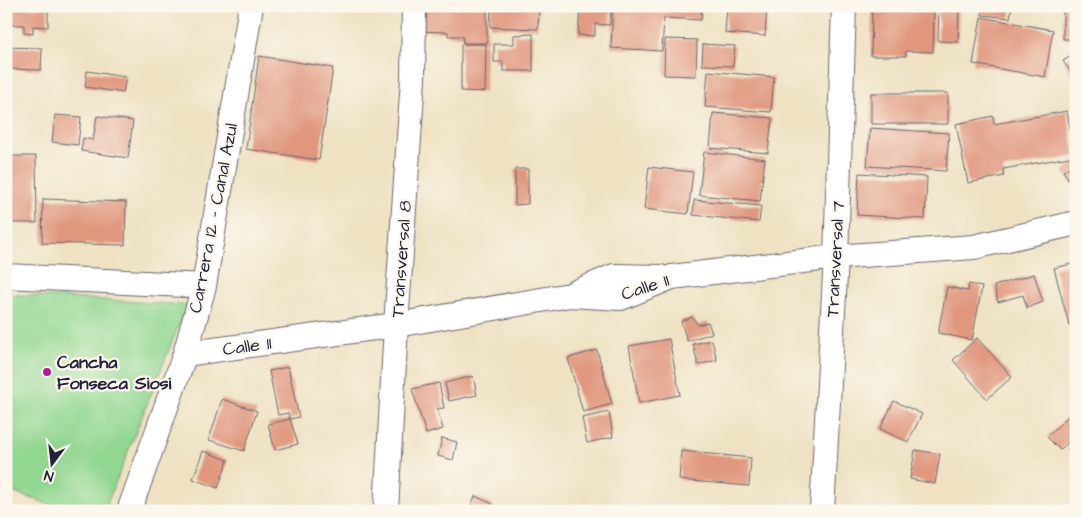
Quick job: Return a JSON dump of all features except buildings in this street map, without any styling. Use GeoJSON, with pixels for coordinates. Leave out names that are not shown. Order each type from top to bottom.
{"type":"FeatureCollection","features":[{"type":"Feature","properties":{"kind":"street","name":"Carrera 12 - Canal Azul"},"geometry":{"type":"LineString","coordinates":[[129,511],[185,354],[204,286],[251,6]]}},
{"type":"Feature","properties":{"kind":"street","name":"Transversal 8"},"geometry":{"type":"LineString","coordinates":[[386,511],[396,325],[413,79],[414,6]]}},
{"type":"Feature","properties":{"kind":"street","name":"Transversal 7"},"geometry":{"type":"LineString","coordinates":[[822,511],[836,257],[844,6]]}},
{"type":"Feature","properties":{"kind":"street","name":"Calle 11"},"geometry":{"type":"LineString","coordinates":[[185,354],[396,325],[570,294],[614,276],[672,277],[836,257],[974,248],[1076,223]]}},
{"type":"Feature","properties":{"kind":"street"},"geometry":{"type":"LineString","coordinates":[[6,276],[204,286]]}},
{"type":"Feature","properties":{"kind":"green space"},"geometry":{"type":"Polygon","coordinates":[[[6,294],[187,305],[104,511],[70,511],[6,490],[6,294]]]}},
{"type":"Feature","properties":{"kind":"place","name":"Cancha Fonseca Siosi"},"geometry":{"type":"Point","coordinates":[47,372]}}]}
